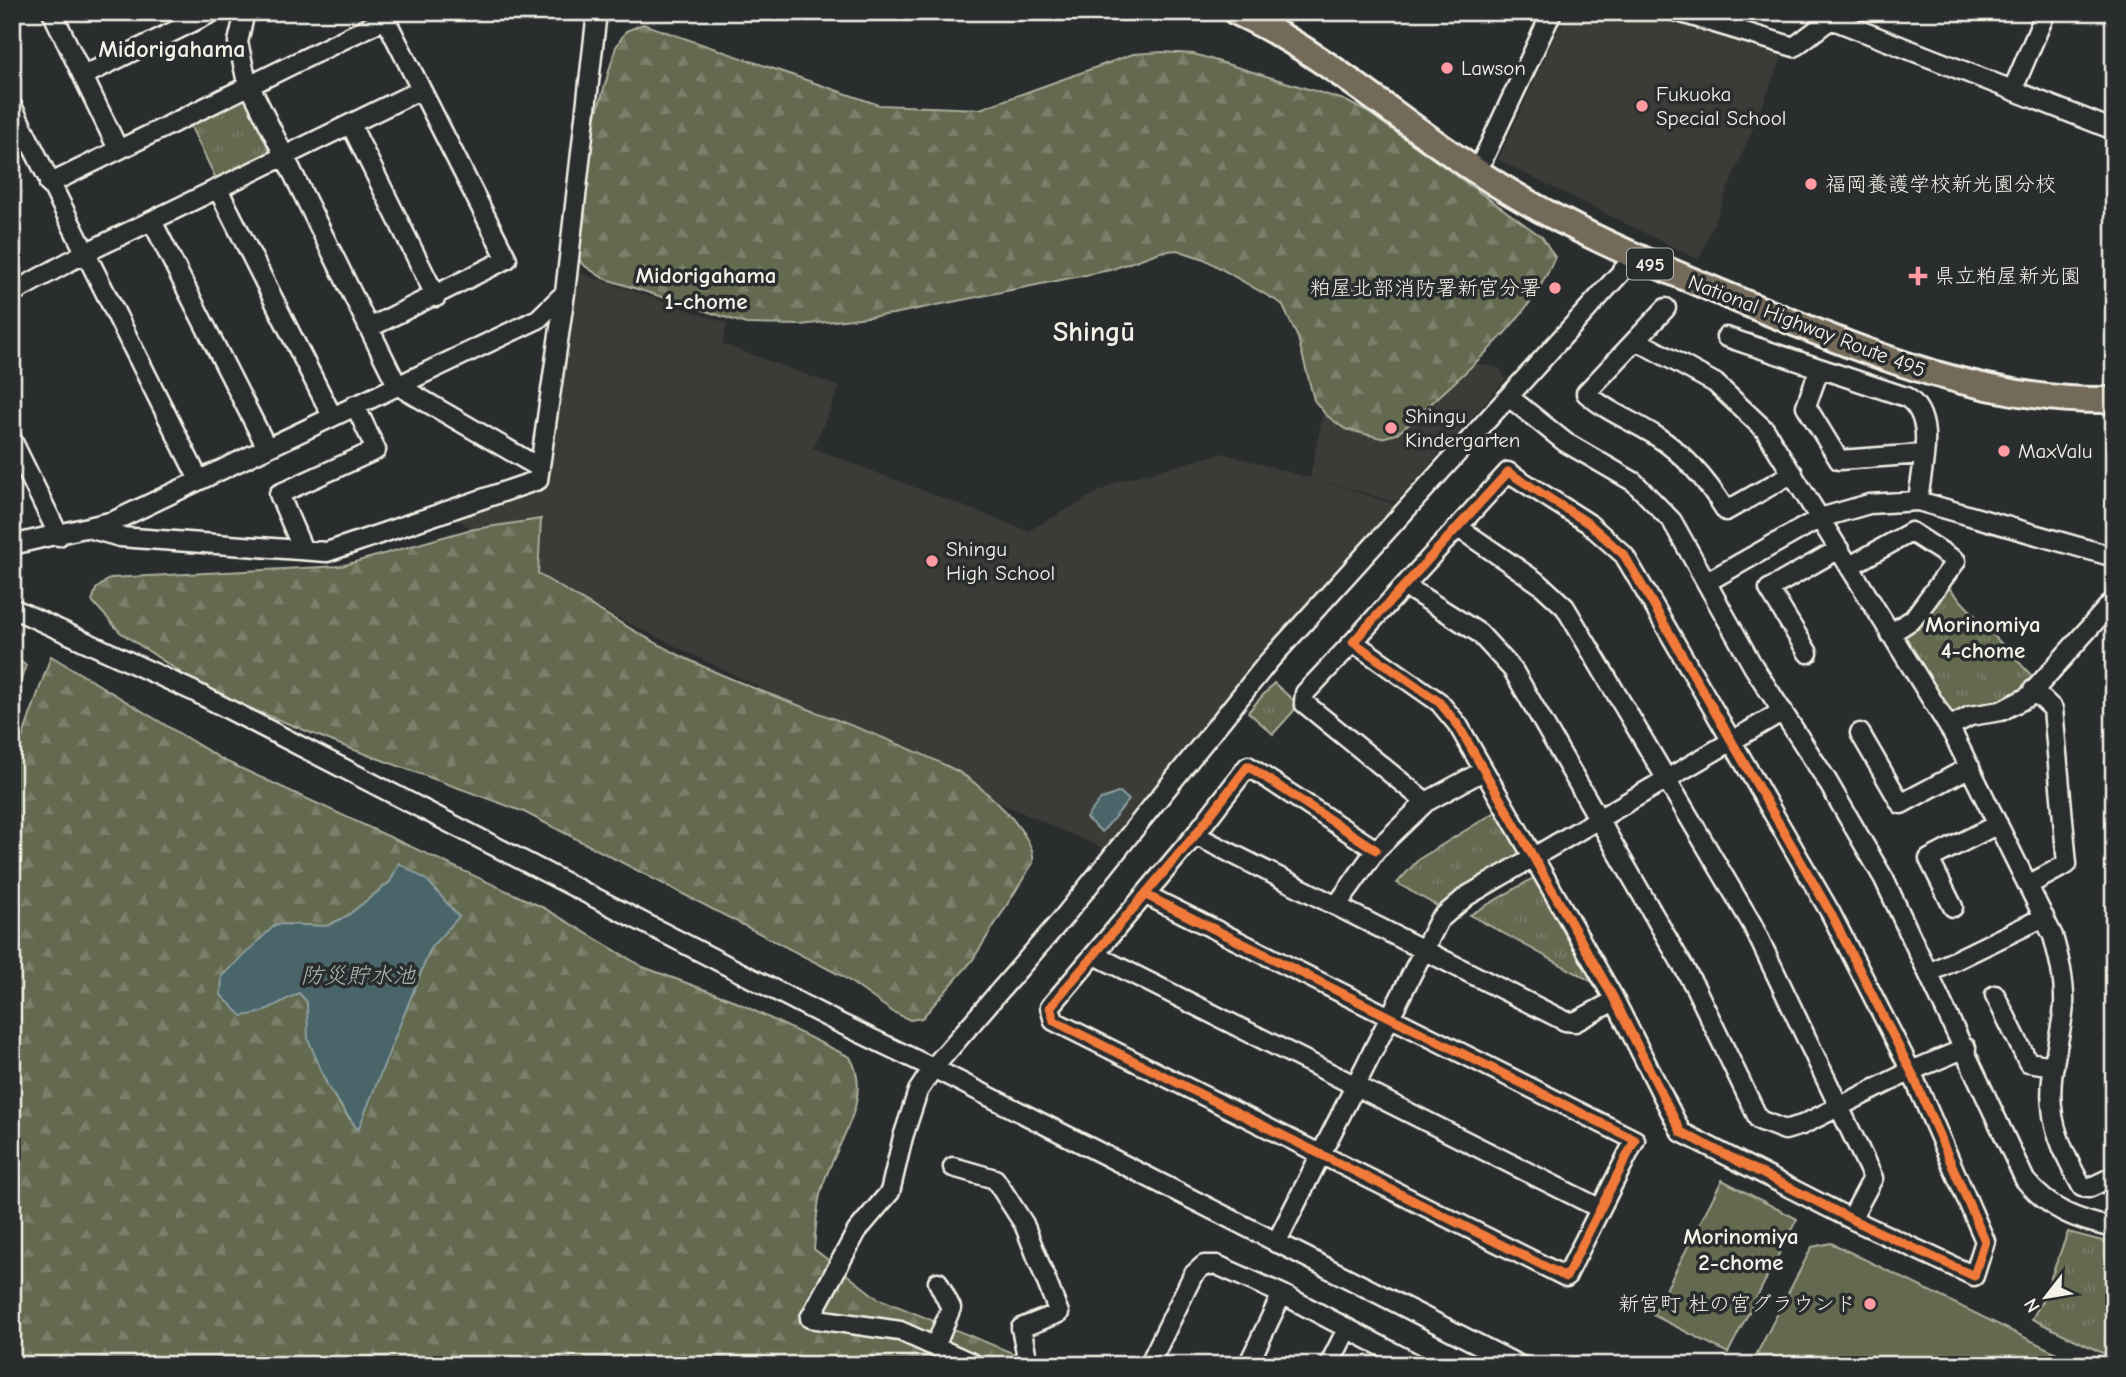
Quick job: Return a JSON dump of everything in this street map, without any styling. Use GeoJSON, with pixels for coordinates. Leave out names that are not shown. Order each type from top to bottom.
{"type":"FeatureCollection","features":[{"type":"Feature","properties":{"kind":"highway","name":"National Highway Route 495"},"geometry":{"type":"LineString","coordinates":[[1236,12],[1310,52],[1477,172],[1567,225],[1634,258],[1880,358],[1925,373],[1998,390],[2114,400]]}},
{"type":"Feature","properties":{"kind":"street"},"geometry":{"type":"LineString","coordinates":[[52,12],[118,149]]}},
{"type":"Feature","properties":{"kind":"street"},"geometry":{"type":"LineString","coordinates":[[83,76],[214,12]]}},
{"type":"Feature","properties":{"kind":"street"},"geometry":{"type":"LineString","coordinates":[[245,12],[238,42],[240,62],[397,385],[540,468]]}},
{"type":"Feature","properties":{"kind":"street"},"geometry":{"type":"LineString","coordinates":[[88,528],[120,537],[327,552],[538,480],[565,293],[597,12]]}},
{"type":"Feature","properties":{"kind":"street"},"geometry":{"type":"LineString","coordinates":[[1477,172],[1552,12]]}},
{"type":"Feature","properties":{"kind":"street"},"geometry":{"type":"LineString","coordinates":[[1678,12],[1794,47],[1831,19],[2114,130]]}},
{"type":"Feature","properties":{"kind":"street"},"geometry":{"type":"LineString","coordinates":[[2013,89],[2046,12]]}},
{"type":"Feature","properties":{"kind":"street"},"geometry":{"type":"LineString","coordinates":[[49,184],[250,86],[384,16],[507,259],[436,297],[369,328]]}},
{"type":"Feature","properties":{"kind":"street"},"geometry":{"type":"LineString","coordinates":[[14,288],[420,90]]}},
{"type":"Feature","properties":{"kind":"street"},"geometry":{"type":"LineString","coordinates":[[12,106],[83,254],[199,480]]}},
{"type":"Feature","properties":{"kind":"street"},"geometry":{"type":"LineString","coordinates":[[351,125],[436,297]]}},
{"type":"Feature","properties":{"kind":"street"},"geometry":{"type":"LineString","coordinates":[[218,189],[332,416]]}},
{"type":"Feature","properties":{"kind":"street"},"geometry":{"type":"LineString","coordinates":[[152,221],[267,448]]}},
{"type":"Feature","properties":{"kind":"street"},"geometry":{"type":"LineString","coordinates":[[976,1365],[900,1331],[810,1318],[857,1231],[890,1192],[902,1137],[918,1091],[933,1068],[1062,919],[1269,661],[1634,258]]}},
{"type":"Feature","properties":{"kind":"street"},"geometry":{"type":"LineString","coordinates":[[12,545],[114,521],[538,319],[565,293]]}},
{"type":"Feature","properties":{"kind":"street"},"geometry":{"type":"LineString","coordinates":[[1666,308],[1587,393],[1595,401],[1658,437],[1677,452],[1711,488],[1726,511],[1793,473]]}},
{"type":"Feature","properties":{"kind":"street"},"geometry":{"type":"LineString","coordinates":[[1726,337],[1906,397],[1916,404],[1925,421],[1918,501]]}},
{"type":"Feature","properties":{"kind":"street"},"geometry":{"type":"LineString","coordinates":[[1636,340],[1692,369],[1744,408],[1765,430],[1949,727],[2044,917],[2060,962],[2064,1003],[2051,1105],[2055,1127],[2082,1187],[2089,1188],[2114,1176]]}},
{"type":"Feature","properties":{"kind":"street"},"geometry":{"type":"LineString","coordinates":[[1819,370],[1806,405],[1839,460],[1923,454]]}},
{"type":"Feature","properties":{"kind":"street"},"geometry":{"type":"LineString","coordinates":[[1509,397],[1548,431],[1615,469],[1650,495],[1672,521],[1753,666],[1884,879],[1966,1048],[2016,1163],[2037,1194],[2064,1214],[2114,1228]]}},
{"type":"Feature","properties":{"kind":"street"},"geometry":{"type":"LineString","coordinates":[[303,550],[279,494],[376,450],[355,405]]}},
{"type":"Feature","properties":{"kind":"street"},"geometry":{"type":"LineString","coordinates":[[12,440],[59,536]]}},
{"type":"Feature","properties":{"kind":"street"},"geometry":{"type":"LineString","coordinates":[[1353,642],[1439,702],[1458,725],[1615,1001],[1681,1132],[1851,1219],[1974,1276],[1985,1241],[1911,1071],[1829,912],[1732,741],[1624,555],[1588,523],[1508,472],[1305,693],[1304,703],[1426,802]]}},
{"type":"Feature","properties":{"kind":"street"},"geometry":{"type":"LineString","coordinates":[[1707,582],[1820,518],[1869,504],[1918,501],[2114,557]]}},
{"type":"Feature","properties":{"kind":"street"},"geometry":{"type":"LineString","coordinates":[[1459,528],[1540,584],[1565,607],[1752,924],[1873,1178],[1851,1219]]}},
{"type":"Feature","properties":{"kind":"street"},"geometry":{"type":"LineString","coordinates":[[1850,566],[1911,532],[1956,561],[1913,619],[1890,634]]}},
{"type":"Feature","properties":{"kind":"street"},"geometry":{"type":"LineString","coordinates":[[1808,653],[1769,589],[1839,549]]}},
{"type":"Feature","properties":{"kind":"street"},"geometry":{"type":"LineString","coordinates":[[1405,586],[1479,633],[1502,654],[1695,987],[1759,1120],[1785,1130],[1966,1048]]}},
{"type":"Feature","properties":{"kind":"street"},"geometry":{"type":"LineString","coordinates":[[1949,727],[1970,716],[2001,711],[2028,697],[2114,600]]}},
{"type":"Feature","properties":{"kind":"street"},"geometry":{"type":"LineString","coordinates":[[12,608],[193,691],[831,1019],[1519,1365]]}},
{"type":"Feature","properties":{"kind":"street"},"geometry":{"type":"LineString","coordinates":[[2028,885],[2067,864],[2053,709],[2033,690]]}},
{"type":"Feature","properties":{"kind":"street"},"geometry":{"type":"LineString","coordinates":[[1276,1243],[1388,1017],[1440,920],[1467,896],[1783,711]]}},
{"type":"Feature","properties":{"kind":"street"},"geometry":{"type":"LineString","coordinates":[[1860,733],[1901,804],[1970,767]]}},
{"type":"Feature","properties":{"kind":"street"},"geometry":{"type":"LineString","coordinates":[[1146,895],[1634,1140],[1566,1276],[1054,1021],[1050,1007],[1146,895],[1248,766],[1376,850]]}},
{"type":"Feature","properties":{"kind":"street"},"geometry":{"type":"LineString","coordinates":[[1337,905],[1376,850],[1426,802],[1483,771]]}},
{"type":"Feature","properties":{"kind":"street"},"geometry":{"type":"LineString","coordinates":[[1953,907],[1928,859],[1998,824]]}},
{"type":"Feature","properties":{"kind":"street"},"geometry":{"type":"LineString","coordinates":[[1195,835],[1565,1021],[1575,1022],[1615,1001]]}},
{"type":"Feature","properties":{"kind":"street"},"geometry":{"type":"LineString","coordinates":[[1929,972],[2044,917]]}},
{"type":"Feature","properties":{"kind":"street"},"geometry":{"type":"LineString","coordinates":[[1095,955],[1599,1208]]}},
{"type":"Feature","properties":{"kind":"street"},"geometry":{"type":"LineString","coordinates":[[1995,995],[2028,1062],[2054,1066]]}},
{"type":"Feature","properties":{"kind":"street"},"geometry":{"type":"LineString","coordinates":[[953,1167],[995,1179],[1024,1224],[1059,1313],[1021,1328],[1027,1357],[1025,1365]]}},
{"type":"Feature","properties":{"kind":"street"},"geometry":{"type":"LineString","coordinates":[[1149,1365],[1193,1275],[1204,1265],[1217,1265],[1282,1294],[1413,1364]]}},
{"type":"Feature","properties":{"kind":"street"},"geometry":{"type":"LineString","coordinates":[[935,1347],[951,1308],[938,1282]]}},
{"type":"Feature","properties":{"kind":"street"},"geometry":{"type":"LineString","coordinates":[[1248,1365],[1282,1294]]}},
{"type":"Feature","properties":{"kind":"street"},"geometry":{"type":"LineString","coordinates":[[1329,1365],[1348,1329]]}},
{"type":"Feature","properties":{"kind":"shaded area","name":"Fukuoka Special School"},"geometry":{"type":"Polygon","coordinates":[[[1566,12],[1657,12],[1784,52],[1699,260],[1498,160],[1566,12]]]}},
{"type":"Feature","properties":{"kind":"shaded area","name":"Shingu High School"},"geometry":{"type":"Polygon","coordinates":[[[577,272],[727,323],[723,344],[840,387],[813,448],[1028,531],[1118,481],[1223,453],[1310,478],[1338,337],[1500,368],[1506,379],[1396,502],[1318,480],[1395,504],[1104,849],[950,781],[561,590],[445,511],[541,485],[577,272]]]}},
{"type":"Feature","properties":{"kind":"green space"},"geometry":{"type":"Polygon","coordinates":[[[643,24],[879,105],[980,109],[1133,54],[1194,54],[1344,100],[1369,113],[1542,237],[1555,257],[1528,305],[1491,348],[1397,434],[1381,438],[1345,429],[1326,415],[1314,400],[1298,338],[1282,304],[1204,259],[1177,250],[1160,252],[1110,270],[893,314],[801,325],[746,324],[603,278],[582,264],[576,253],[573,194],[616,47],[626,31],[643,24]]]}},
{"type":"Feature","properties":{"kind":"green space"},"geometry":{"type":"Polygon","coordinates":[[[247,97],[276,155],[218,183],[190,125],[247,97]]]}},
{"type":"Feature","properties":{"kind":"green space"},"geometry":{"type":"Polygon","coordinates":[[[541,519],[538,574],[685,658],[889,740],[955,770],[992,797],[1017,824],[1032,851],[1033,863],[972,961],[922,1018],[910,1020],[893,1012],[842,976],[524,812],[341,745],[210,692],[120,632],[92,601],[96,589],[110,578],[341,566],[468,530],[541,519]]]}},
{"type":"Feature","properties":{"kind":"green space"},"geometry":{"type":"Polygon","coordinates":[[[1949,588],[2033,677],[2007,699],[1954,717],[1904,634],[1922,621],[1949,588]]]}},
{"type":"Feature","properties":{"kind":"green space"},"geometry":{"type":"Polygon","coordinates":[[[51,656],[225,761],[544,908],[643,967],[730,999],[850,1057],[857,1074],[855,1109],[820,1195],[814,1249],[877,1298],[1042,1365],[12,1365],[12,767],[51,656]],[[390,882],[347,916],[327,926],[276,924],[299,993],[308,1002],[311,1038],[321,1070],[336,1099],[358,1129],[431,947],[390,882]]]}},
{"type":"Feature","properties":{"kind":"green space"},"geometry":{"type":"Polygon","coordinates":[[[12,657],[26,665],[12,706],[12,657]]]}},
{"type":"Feature","properties":{"kind":"green space"},"geometry":{"type":"Polygon","coordinates":[[[1274,683],[1299,705],[1273,734],[1248,712],[1274,683]]]}},
{"type":"Feature","properties":{"kind":"green space"},"geometry":{"type":"Polygon","coordinates":[[[1499,810],[1523,851],[1439,907],[1397,883],[1419,859],[1499,810]]]}},
{"type":"Feature","properties":{"kind":"green space"},"geometry":{"type":"Polygon","coordinates":[[[1535,877],[1596,984],[1470,915],[1535,877]]]}},
{"type":"Feature","properties":{"kind":"green space"},"geometry":{"type":"Polygon","coordinates":[[[1722,1180],[1797,1219],[1728,1353],[1653,1315],[1722,1180]]]}},
{"type":"Feature","properties":{"kind":"green space"},"geometry":{"type":"Polygon","coordinates":[[[2068,1232],[2114,1244],[2114,1347],[2111,1357],[2032,1319],[2042,1301],[2068,1232]]]}},
{"type":"Feature","properties":{"kind":"green space","name":"新宮町 杜の宮グラウンド"},"geometry":{"type":"Polygon","coordinates":[[[1831,1243],[2075,1362],[2073,1365],[1751,1365],[1812,1247],[1831,1243]]]}},
{"type":"Feature","properties":{"kind":"water"},"geometry":{"type":"Polygon","coordinates":[[[1120,792],[1129,800],[1102,832],[1086,818],[1100,800],[1120,792]]]}},
{"type":"Feature","properties":{"kind":"water","name":"防災貯水池"},"geometry":{"type":"Polygon","coordinates":[[[399,863],[428,881],[459,917],[431,947],[358,1130],[328,1087],[308,1039],[307,1002],[299,993],[260,1013],[242,1016],[221,995],[222,976],[276,924],[327,926],[347,916],[390,882],[399,863]]]}},
{"type":"Feature","properties":{"kind":"cycle path"},"geometry":{"type":"LineString","coordinates":[[1508,472],[1588,523],[1624,555],[1651,601],[1830,912],[1911,1071],[1985,1241],[1974,1276],[1851,1219],[1681,1132],[1612,995],[1458,725],[1439,702],[1353,642],[1508,472]]}},
{"type":"Feature","properties":{"kind":"cycle path"},"geometry":{"type":"LineString","coordinates":[[1146,895],[1635,1140],[1566,1277],[1054,1021],[1050,1007],[1195,835],[1248,766],[1376,850]]}},
{"type":"Feature","properties":{"kind":"place","name":"Lawson"},"geometry":{"type":"Point","coordinates":[1447,68]}},
{"type":"Feature","properties":{"kind":"place","name":"Fukuoka Special School"},"geometry":{"type":"Point","coordinates":[1642,106]}},
{"type":"Feature","properties":{"kind":"place","name":"福岡養護学校新光園分校"},"geometry":{"type":"Point","coordinates":[1811,184]}},
{"type":"Feature","properties":{"kind":"place","name":"県立粕屋新光園"},"geometry":{"type":"Point","coordinates":[1918,276]}},
{"type":"Feature","properties":{"kind":"place","name":"粕屋北部消防署新宮分署"},"geometry":{"type":"Point","coordinates":[1555,288]}},
{"type":"Feature","properties":{"kind":"place","name":"Shingu Kindergarten"},"geometry":{"type":"Point","coordinates":[1391,428]}},
{"type":"Feature","properties":{"kind":"place","name":"MaxValu"},"geometry":{"type":"Point","coordinates":[2004,451]}},
{"type":"Feature","properties":{"kind":"place","name":"Shingu High School"},"geometry":{"type":"Point","coordinates":[932,561]}},
{"type":"Feature","properties":{"kind":"place","name":"新宮町 杜の宮グラウンド"},"geometry":{"type":"Point","coordinates":[1870,1304]}},
{"type":"Feature","properties":{"kind":"district","name":"Midorigahama"},"geometry":{"type":"Point","coordinates":[172,49]}},
{"type":"Feature","properties":{"kind":"district","name":"Midorigahama 1-chome"},"geometry":{"type":"Point","coordinates":[706,288]}},
{"type":"Feature","properties":{"kind":"district","name":"Shingū"},"geometry":{"type":"Point","coordinates":[1094,331]}},
{"type":"Feature","properties":{"kind":"district","name":"Morinomiya 4-chome"},"geometry":{"type":"Point","coordinates":[1983,637]}},
{"type":"Feature","properties":{"kind":"district","name":"Morinomiya 2-chome"},"geometry":{"type":"Point","coordinates":[1741,1249]}}]}
